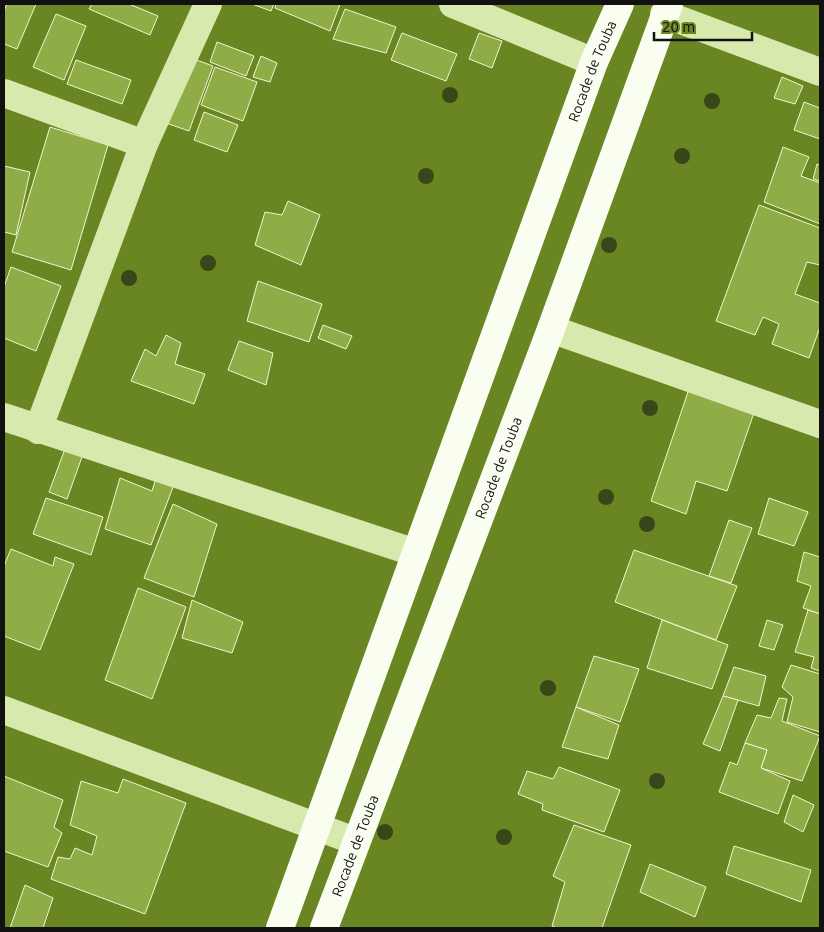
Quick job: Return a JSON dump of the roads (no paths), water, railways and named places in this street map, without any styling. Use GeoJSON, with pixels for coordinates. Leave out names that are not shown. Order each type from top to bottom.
{"type":"FeatureCollection","features":[{"type":"Feature","properties":{"kind":"main road","name":"Rocade de Touba"},"geometry":{"type":"LineString","coordinates":[[280,928],[594,62],[620,4]]}},
{"type":"Feature","properties":{"kind":"main road","name":"Rocade de Touba"},"geometry":{"type":"LineString","coordinates":[[324,928],[355,841],[551,329],[666,9]]}},
{"type":"Feature","properties":{"kind":"street"},"geometry":{"type":"LineString","coordinates":[[38,430],[144,144],[208,4]]}},
{"type":"Feature","properties":{"kind":"street"},"geometry":{"type":"LineString","coordinates":[[454,4],[594,62]]}},
{"type":"Feature","properties":{"kind":"street"},"geometry":{"type":"LineString","coordinates":[[666,9],[820,72]]}},
{"type":"Feature","properties":{"kind":"street"},"geometry":{"type":"LineString","coordinates":[[4,93],[144,144]]}},
{"type":"Feature","properties":{"kind":"street"},"geometry":{"type":"LineString","coordinates":[[551,329],[820,424]]}},
{"type":"Feature","properties":{"kind":"street"},"geometry":{"type":"LineString","coordinates":[[4,417],[38,430],[416,553]]}},
{"type":"Feature","properties":{"kind":"street"},"geometry":{"type":"LineString","coordinates":[[4,710],[355,841]]}}]}
